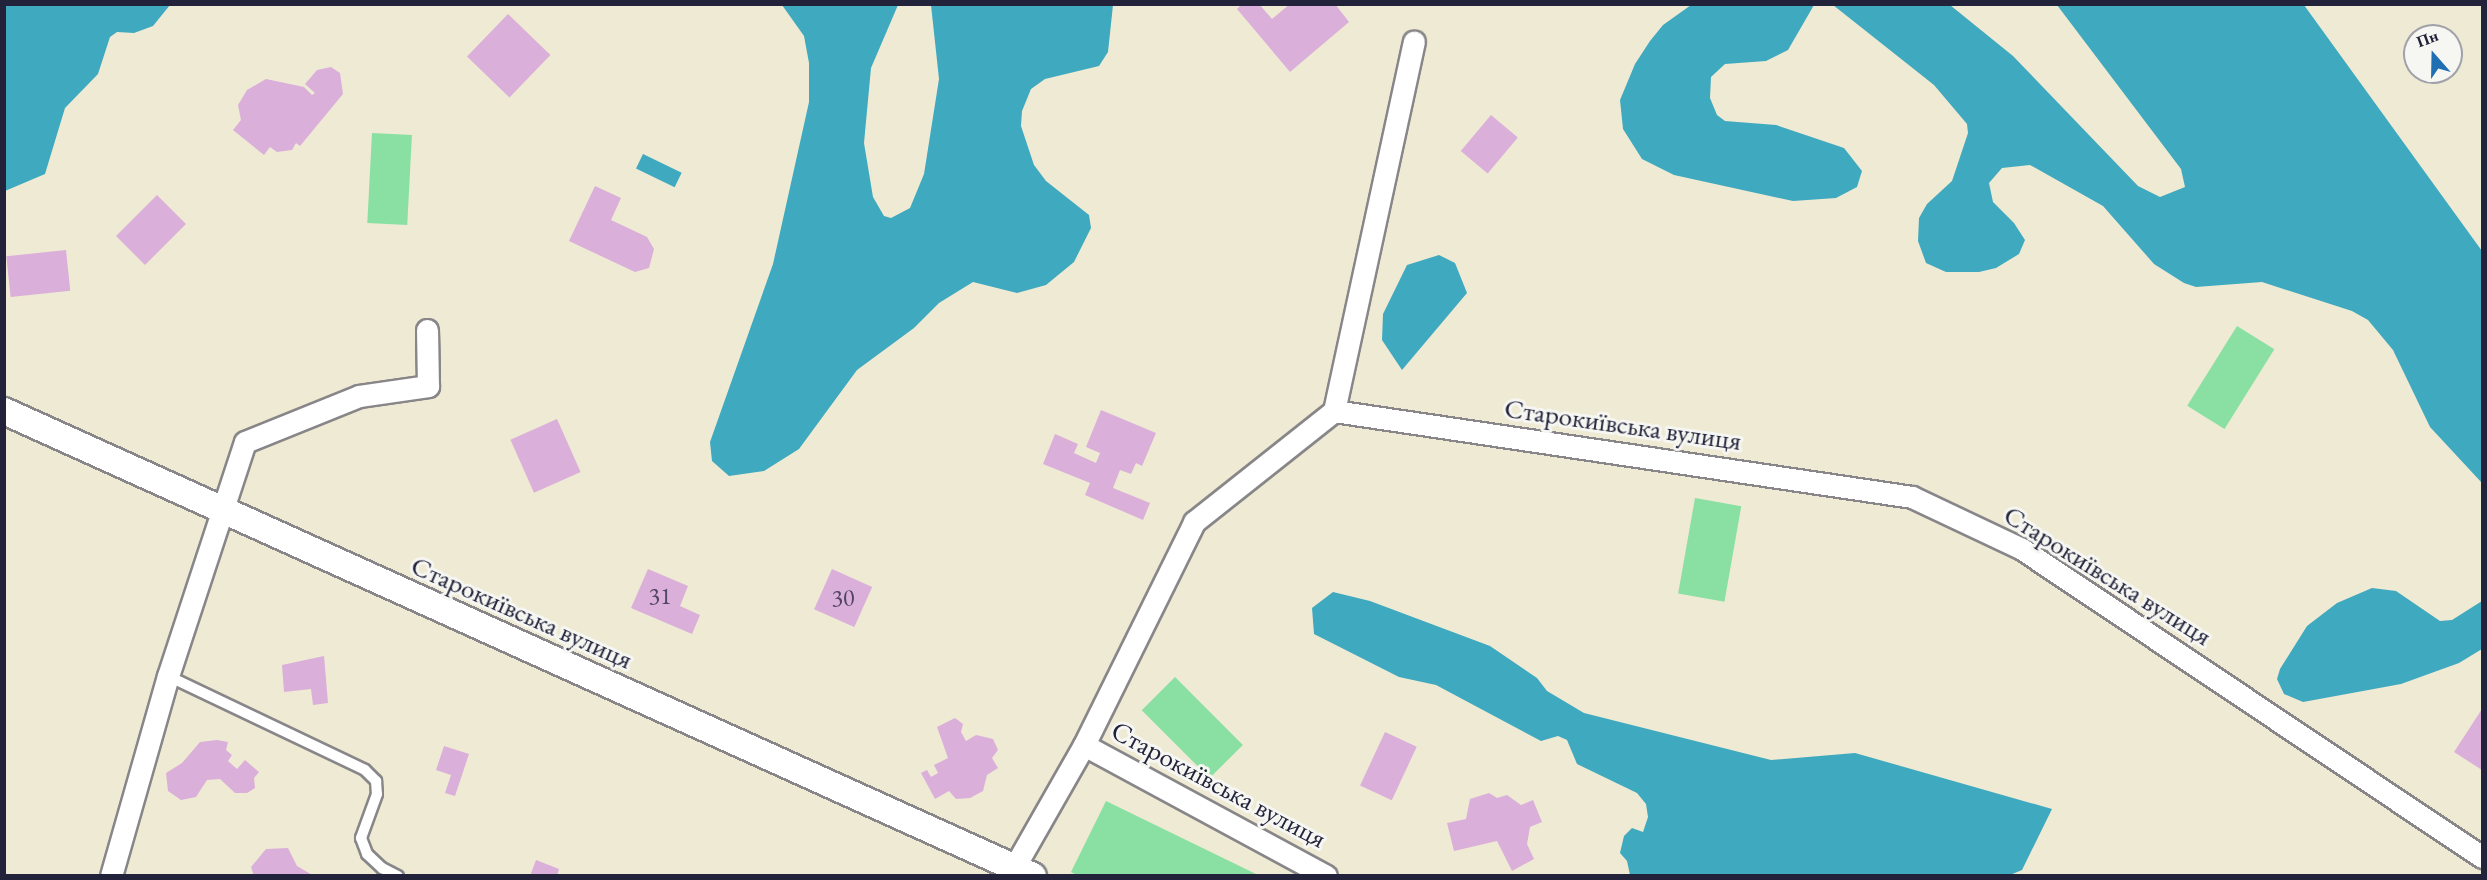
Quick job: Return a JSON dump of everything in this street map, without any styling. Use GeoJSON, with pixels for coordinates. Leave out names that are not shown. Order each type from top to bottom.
{"type":"FeatureCollection","features":[{"type":"Feature","properties":{"kind":"street"},"geometry":{"type":"LineString","coordinates":[[1334,411],[1414,42]]}},
{"type":"Feature","properties":{"kind":"street"},"geometry":{"type":"LineString","coordinates":[[111,876],[168,676],[220,510],[245,442],[359,396],[428,386],[427,330]]}},
{"type":"Feature","properties":{"kind":"street","name":"Старокиївська вулиця"},"geometry":{"type":"LineString","coordinates":[[4,411],[1024,871],[1194,522],[1334,411],[1912,497],[2022,549],[2482,857]]}},
{"type":"Feature","properties":{"kind":"street","name":"Старокиївська вулиця"},"geometry":{"type":"LineString","coordinates":[[1084,745],[1326,876]]}},
{"type":"Feature","properties":{"kind":"lane"},"geometry":{"type":"LineString","coordinates":[[168,676],[365,770],[376,781],[377,794],[361,838],[367,854],[382,868],[398,876]]}},
{"type":"Feature","properties":{"kind":"green space"},"geometry":{"type":"Polygon","coordinates":[[[372,133],[412,135],[407,225],[367,223],[372,133]]]}},
{"type":"Feature","properties":{"kind":"green space"},"geometry":{"type":"Polygon","coordinates":[[[2237,326],[2274,349],[2225,429],[2187,406],[2237,326]]]}},
{"type":"Feature","properties":{"kind":"green space"},"geometry":{"type":"Polygon","coordinates":[[[1695,498],[1741,506],[1724,602],[1678,594],[1695,498]]]}},
{"type":"Feature","properties":{"kind":"green space"},"geometry":{"type":"Polygon","coordinates":[[[1175,677],[1243,745],[1210,778],[1142,710],[1175,677]]]}},
{"type":"Feature","properties":{"kind":"green space"},"geometry":{"type":"Polygon","coordinates":[[[1106,801],[1258,875],[1078,876],[1071,872],[1106,801]]]}},
{"type":"Feature","properties":{"kind":"water"},"geometry":{"type":"Polygon","coordinates":[[[5,4],[170,5],[153,26],[134,33],[117,32],[110,37],[98,74],[65,108],[45,174],[5,191],[5,4]]]}},
{"type":"Feature","properties":{"kind":"water"},"geometry":{"type":"Polygon","coordinates":[[[782,5],[898,5],[871,68],[864,143],[873,197],[884,216],[891,218],[910,208],[924,174],[939,79],[931,5],[1113,5],[1108,52],[1099,66],[1045,79],[1031,89],[1022,111],[1021,126],[1034,165],[1046,181],[1089,215],[1091,228],[1074,262],[1046,285],[1017,293],[973,282],[939,303],[914,328],[857,370],[799,449],[764,471],[729,476],[712,461],[710,442],[773,264],[809,102],[809,63],[804,36],[782,5]]]}},
{"type":"Feature","properties":{"kind":"water"},"geometry":{"type":"Polygon","coordinates":[[[1691,5],[1814,5],[1788,50],[1766,61],[1725,64],[1711,77],[1710,98],[1717,115],[1725,121],[1776,125],[1844,148],[1862,171],[1857,187],[1836,198],[1793,201],[1674,175],[1642,159],[1623,129],[1620,100],[1635,64],[1650,41],[1663,25],[1691,5]]]}},
{"type":"Feature","properties":{"kind":"water"},"geometry":{"type":"Polygon","coordinates":[[[1833,5],[1950,5],[2013,56],[2138,186],[2160,197],[2185,187],[2181,169],[2057,5],[2304,5],[2482,251],[2482,483],[2430,427],[2393,350],[2368,320],[2352,311],[2262,282],[2196,287],[2184,283],[2154,264],[2103,206],[2030,165],[2002,168],[1989,183],[1993,202],[2014,223],[2025,240],[2019,254],[1996,268],[1979,272],[1946,272],[1926,263],[1918,241],[1919,218],[1927,204],[1952,181],[1968,133],[1967,124],[1934,85],[1833,5]]]}},
{"type":"Feature","properties":{"kind":"water"},"geometry":{"type":"Polygon","coordinates":[[[643,154],[682,173],[675,187],[636,168],[643,154]]]}},
{"type":"Feature","properties":{"kind":"water"},"geometry":{"type":"Polygon","coordinates":[[[1439,255],[1455,263],[1467,293],[1402,370],[1382,340],[1383,314],[1407,265],[1439,255]]]}},
{"type":"Feature","properties":{"kind":"water"},"geometry":{"type":"Polygon","coordinates":[[[2372,588],[2396,591],[2440,621],[2452,620],[2482,601],[2482,649],[2459,663],[2401,684],[2303,702],[2284,694],[2277,679],[2280,669],[2307,626],[2337,603],[2372,588]]]}},
{"type":"Feature","properties":{"kind":"water"},"geometry":{"type":"Polygon","coordinates":[[[1333,592],[1370,601],[1490,646],[1537,678],[1547,691],[1584,713],[1771,760],[1855,753],[2052,809],[2022,870],[2010,875],[1630,875],[1627,861],[1620,853],[1624,836],[1632,828],[1643,832],[1648,817],[1646,804],[1637,793],[1577,764],[1567,740],[1558,736],[1541,741],[1436,685],[1399,677],[1314,634],[1312,608],[1333,592]]]}},
{"type":"Feature","properties":{"kind":"building"},"geometry":{"type":"Polygon","coordinates":[[[1242,4],[1259,4],[1272,19],[1290,4],[1335,4],[1349,22],[1290,72],[1237,9],[1242,4]]]}},
{"type":"Feature","properties":{"kind":"building"},"geometry":{"type":"Polygon","coordinates":[[[508,14],[550,55],[509,97],[467,56],[508,14]]]}},
{"type":"Feature","properties":{"kind":"building"},"geometry":{"type":"Polygon","coordinates":[[[331,67],[340,73],[343,94],[300,146],[296,143],[292,150],[277,152],[270,147],[264,155],[233,130],[241,120],[238,105],[247,90],[266,79],[304,87],[312,95],[315,93],[305,84],[317,70],[331,67]]]}},
{"type":"Feature","properties":{"kind":"building"},"geometry":{"type":"Polygon","coordinates":[[[1491,115],[1518,137],[1488,174],[1461,151],[1491,115]]]}},
{"type":"Feature","properties":{"kind":"building"},"geometry":{"type":"Polygon","coordinates":[[[595,186],[621,198],[611,220],[647,237],[654,249],[649,268],[635,272],[569,241],[595,186]]]}},
{"type":"Feature","properties":{"kind":"building"},"geometry":{"type":"Polygon","coordinates":[[[157,195],[186,224],[145,265],[116,236],[157,195]]]}},
{"type":"Feature","properties":{"kind":"building"},"geometry":{"type":"Polygon","coordinates":[[[66,250],[70,291],[11,297],[6,256],[66,250]]]}},
{"type":"Feature","properties":{"kind":"building"},"geometry":{"type":"Polygon","coordinates":[[[1101,410],[1156,433],[1142,466],[1136,463],[1131,474],[1120,470],[1113,488],[1150,503],[1143,520],[1085,495],[1090,483],[1043,464],[1055,434],[1078,444],[1074,453],[1096,463],[1100,453],[1086,447],[1101,410]]]}},
{"type":"Feature","properties":{"kind":"building"},"geometry":{"type":"Polygon","coordinates":[[[557,419],[581,472],[534,493],[510,440],[557,419]]]}},
{"type":"Feature","properties":{"kind":"building"},"geometry":{"type":"Polygon","coordinates":[[[648,569],[688,586],[680,606],[700,615],[692,634],[631,608],[648,569]]]}},
{"type":"Feature","properties":{"kind":"building"},"geometry":{"type":"Polygon","coordinates":[[[832,569],[872,587],[854,627],[814,609],[832,569]]]}},
{"type":"Feature","properties":{"kind":"building"},"geometry":{"type":"Polygon","coordinates":[[[324,656],[328,703],[313,705],[311,689],[284,692],[282,665],[324,656]]]}},
{"type":"Feature","properties":{"kind":"building"},"geometry":{"type":"Polygon","coordinates":[[[2482,709],[2482,770],[2454,752],[2482,709]]]}},
{"type":"Feature","properties":{"kind":"building"},"geometry":{"type":"Polygon","coordinates":[[[955,718],[963,724],[961,732],[966,741],[976,735],[993,739],[998,750],[992,758],[998,768],[987,775],[983,791],[970,798],[956,799],[949,791],[935,799],[921,773],[927,770],[931,777],[938,773],[934,765],[948,758],[937,727],[955,718]]]}},
{"type":"Feature","properties":{"kind":"building"},"geometry":{"type":"Polygon","coordinates":[[[1385,732],[1417,747],[1392,800],[1360,785],[1385,732]]]}},
{"type":"Feature","properties":{"kind":"building"},"geometry":{"type":"Polygon","coordinates":[[[217,740],[228,742],[226,750],[232,755],[228,761],[237,769],[245,760],[259,772],[254,778],[255,788],[247,793],[235,793],[220,779],[207,780],[196,797],[181,800],[168,791],[166,773],[182,763],[200,742],[217,740]]]}},
{"type":"Feature","properties":{"kind":"building"},"geometry":{"type":"Polygon","coordinates":[[[444,746],[469,754],[455,796],[445,793],[451,775],[436,770],[444,746]]]}},
{"type":"Feature","properties":{"kind":"building"},"geometry":{"type":"Polygon","coordinates":[[[1489,793],[1497,798],[1507,795],[1521,805],[1533,800],[1542,822],[1530,827],[1527,844],[1534,859],[1512,871],[1497,841],[1454,851],[1447,823],[1466,819],[1470,799],[1489,793]]]}},
{"type":"Feature","properties":{"kind":"building"},"geometry":{"type":"Polygon","coordinates":[[[288,848],[297,866],[314,876],[254,876],[251,867],[266,849],[288,848]]]}},
{"type":"Feature","properties":{"kind":"building"},"geometry":{"type":"Polygon","coordinates":[[[536,860],[559,869],[557,876],[530,876],[536,860]]]}}]}
